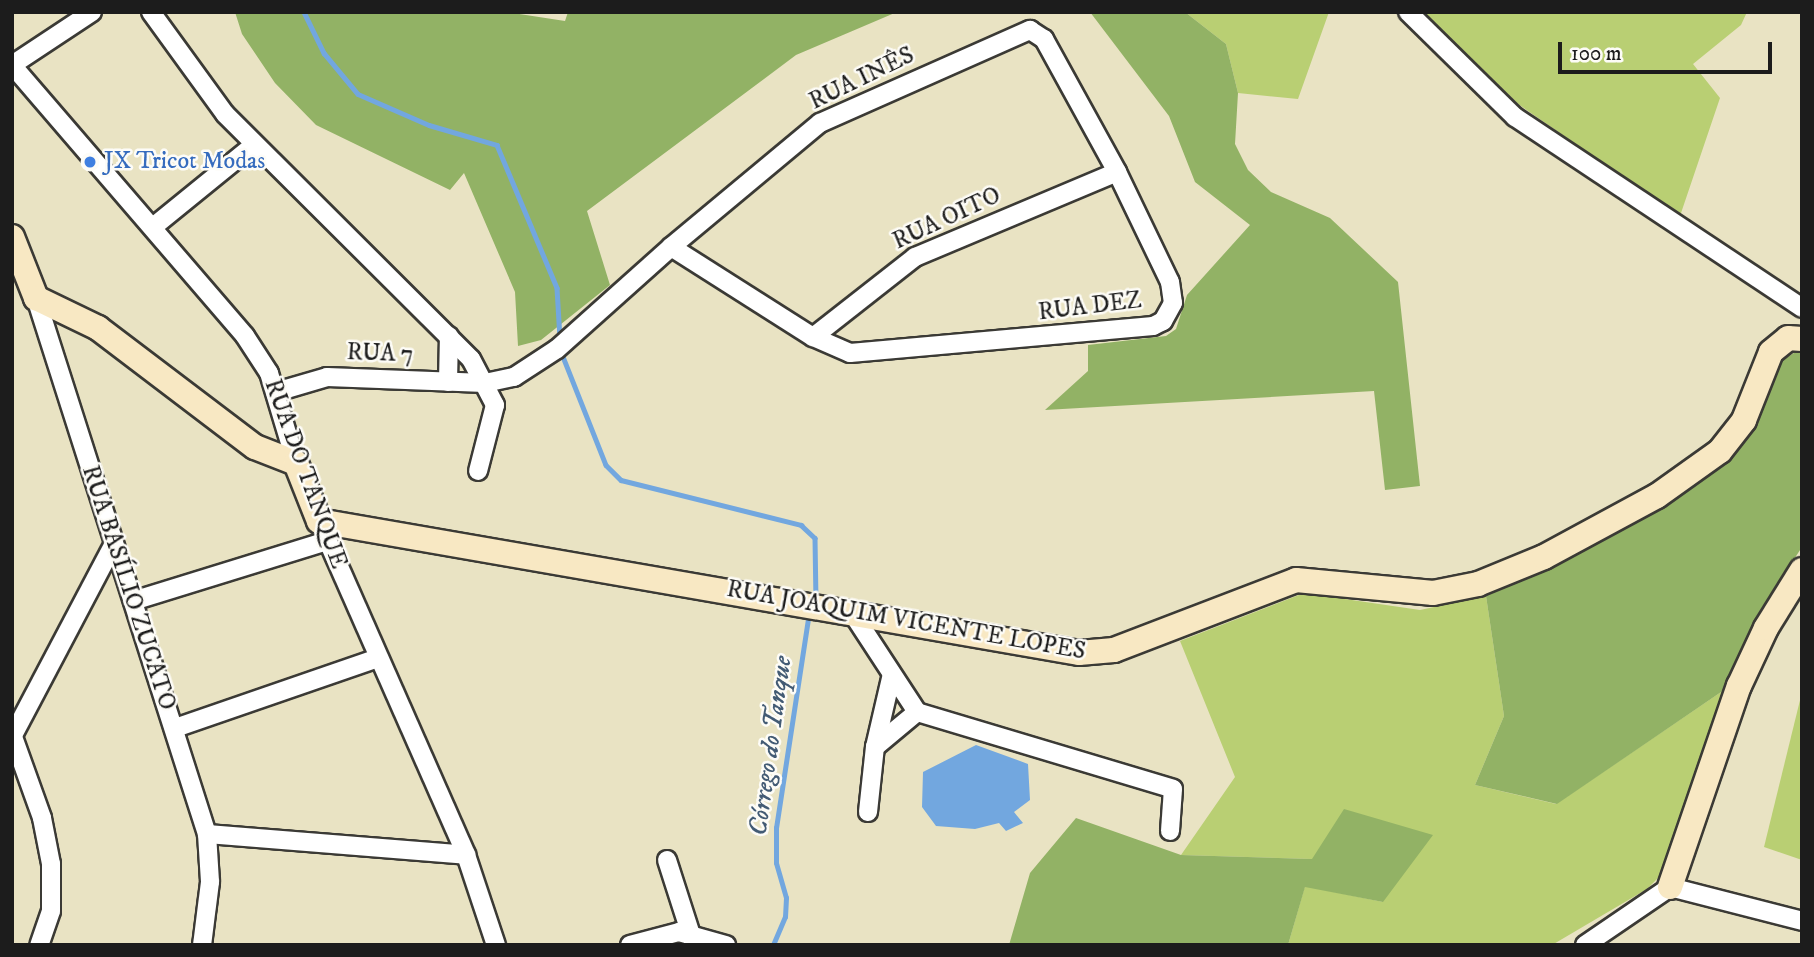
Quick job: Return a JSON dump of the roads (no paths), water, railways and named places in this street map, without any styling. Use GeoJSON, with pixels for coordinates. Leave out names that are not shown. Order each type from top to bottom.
{"type":"FeatureCollection","features":[{"type":"Feature","properties":{"kind":"street"},"geometry":{"type":"LineString","coordinates":[[12,65],[92,12]]}},
{"type":"Feature","properties":{"kind":"street"},"geometry":{"type":"LineString","coordinates":[[151,12],[201,86],[254,145],[467,353],[485,383],[495,415],[478,471]]}},
{"type":"Feature","properties":{"kind":"street"},"geometry":{"type":"LineString","coordinates":[[1408,12],[1515,117],[1802,308]]}},
{"type":"Feature","properties":{"kind":"street","name":"RUA DEZ"},"geometry":{"type":"LineString","coordinates":[[813,337],[837,350],[865,355],[1153,326],[1163,321],[1173,303],[1170,282],[1117,172],[1044,39],[1036,32],[1023,31]]}},
{"type":"Feature","properties":{"kind":"street","name":"RUA INÊS"},"geometry":{"type":"LineString","coordinates":[[485,383],[514,377],[541,361],[671,247],[820,123],[1023,31]]}},
{"type":"Feature","properties":{"kind":"street","name":"RUA DO TANQUE"},"geometry":{"type":"LineString","coordinates":[[12,65],[245,335],[276,392],[296,463],[323,531],[466,855],[496,945]]}},
{"type":"Feature","properties":{"kind":"street"},"geometry":{"type":"LineString","coordinates":[[153,227],[254,145]]}},
{"type":"Feature","properties":{"kind":"street","name":"RUA OITO"},"geometry":{"type":"LineString","coordinates":[[813,337],[915,257],[1117,172]]}},
{"type":"Feature","properties":{"kind":"street","name":"RUA BASÍLIO ZUCATO"},"geometry":{"type":"LineString","coordinates":[[12,237],[36,298],[112,547],[133,601],[207,834],[211,882],[202,945]]}},
{"type":"Feature","properties":{"kind":"street"},"geometry":{"type":"LineString","coordinates":[[671,247],[813,337]]}},
{"type":"Feature","properties":{"kind":"street"},"geometry":{"type":"LineString","coordinates":[[36,298],[98,328],[241,439],[296,463]]}},
{"type":"Feature","properties":{"kind":"street"},"geometry":{"type":"LineString","coordinates":[[449,335],[449,382]]}},
{"type":"Feature","properties":{"kind":"street","name":"RUA JOAQUIM VICENTE LOPES"},"geometry":{"type":"LineString","coordinates":[[133,601],[323,531],[793,601],[1098,653],[1296,580],[1418,594],[1478,583],[1544,557],[1618,519],[1698,469],[1733,438],[1771,352],[1788,338],[1802,339]]}},
{"type":"Feature","properties":{"kind":"street","name":"RUA 7"},"geometry":{"type":"LineString","coordinates":[[276,392],[327,377],[485,383]]}},
{"type":"Feature","properties":{"kind":"street"},"geometry":{"type":"LineString","coordinates":[[39,945],[51,911],[51,864],[42,818],[12,736],[112,547]]}},
{"type":"Feature","properties":{"kind":"street"},"geometry":{"type":"LineString","coordinates":[[1585,945],[1670,887],[1739,685],[1766,628],[1802,570]]}},
{"type":"Feature","properties":{"kind":"street"},"geometry":{"type":"LineString","coordinates":[[838,609],[917,712],[1173,789],[1170,831]]}},
{"type":"Feature","properties":{"kind":"street"},"geometry":{"type":"LineString","coordinates":[[175,728],[379,658]]}},
{"type":"Feature","properties":{"kind":"street"},"geometry":{"type":"LineString","coordinates":[[868,812],[875,747],[891,678]]}},
{"type":"Feature","properties":{"kind":"street"},"geometry":{"type":"LineString","coordinates":[[875,747],[917,712]]}},
{"type":"Feature","properties":{"kind":"street"},"geometry":{"type":"LineString","coordinates":[[207,834],[466,855]]}},
{"type":"Feature","properties":{"kind":"street"},"geometry":{"type":"LineString","coordinates":[[667,860],[692,939]]}},
{"type":"Feature","properties":{"kind":"street"},"geometry":{"type":"LineString","coordinates":[[1670,887],[1802,921]]}},
{"type":"Feature","properties":{"kind":"street"},"geometry":{"type":"LineString","coordinates":[[630,945],[667,933],[726,945]]}},
{"type":"Feature","properties":{"kind":"water"},"geometry":{"type":"Polygon","coordinates":[[[976,745],[1028,764],[1030,800],[1014,812],[1023,823],[1006,831],[999,823],[975,829],[936,826],[922,807],[923,772],[976,745]]]}},
{"type":"Feature","properties":{"kind":"waterway"},"geometry":{"type":"LineString","coordinates":[[304,12],[324,53],[358,94],[429,125],[497,145],[557,288],[560,338]]}},
{"type":"Feature","properties":{"kind":"waterway"},"geometry":{"type":"LineString","coordinates":[[562,354],[606,465],[621,480],[801,525],[815,538],[816,599]]}},
{"type":"Feature","properties":{"kind":"waterway","name":"Córrego do Tanque"},"geometry":{"type":"LineString","coordinates":[[773,945],[785,917],[786,898],[776,863],[776,828],[809,613]]}},
{"type":"Feature","properties":{"kind":"place","name":"JX Tricot Modas"},"geometry":{"type":"Point","coordinates":[90,162]}}]}
